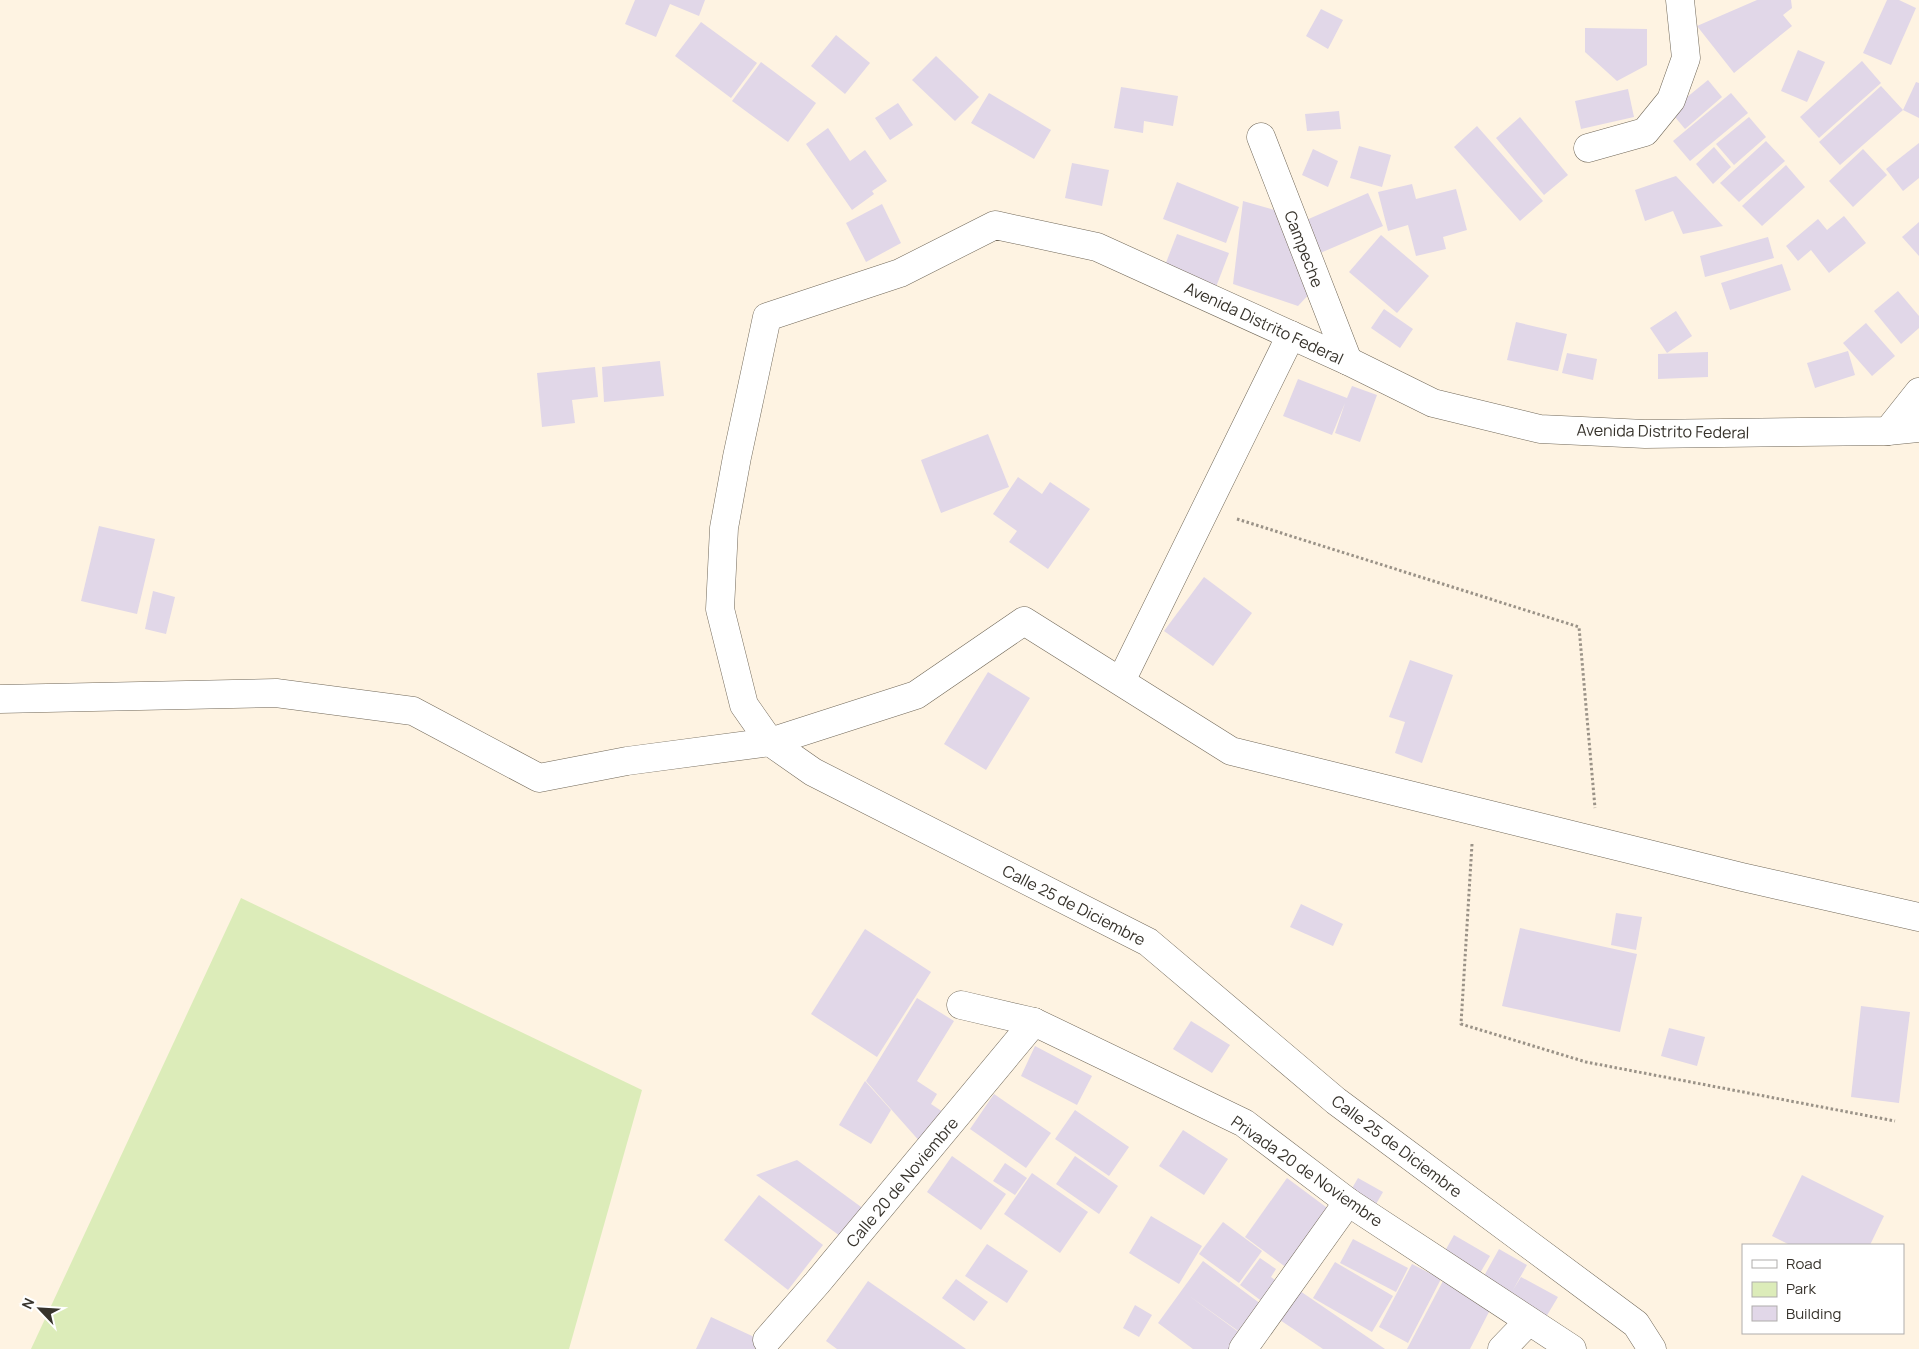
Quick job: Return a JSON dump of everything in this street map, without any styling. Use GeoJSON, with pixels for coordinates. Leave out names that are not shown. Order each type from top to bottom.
{"type":"FeatureCollection","features":[{"type":"Feature","properties":{"kind":"street"},"geometry":{"type":"LineString","coordinates":[[1588,148],[1645,132],[1671,100],[1686,58],[1680,0]]}},
{"type":"Feature","properties":{"kind":"street","name":"Campeche"},"geometry":{"type":"LineString","coordinates":[[1261,137],[1348,361]]}},
{"type":"Feature","properties":{"kind":"street","name":"Avenida Distrito Federal"},"geometry":{"type":"LineString","coordinates":[[737,457],[767,317],[900,273],[995,225],[1097,247],[1348,361],[1433,403],[1540,428],[1645,434],[1919,428]]}},
{"type":"Feature","properties":{"kind":"street"},"geometry":{"type":"LineString","coordinates":[[1121,681],[1291,335]]}},
{"type":"Feature","properties":{"kind":"street"},"geometry":{"type":"LineString","coordinates":[[1888,430],[1919,392]]}},
{"type":"Feature","properties":{"kind":"street","name":"Calle 25 de Diciembre"},"geometry":{"type":"LineString","coordinates":[[737,457],[724,528],[720,608],[744,705],[770,742],[813,772],[1148,942],[1336,1101],[1636,1324],[1652,1349]]}},
{"type":"Feature","properties":{"kind":"street"},"geometry":{"type":"LineString","coordinates":[[0,699],[276,693],[413,711],[539,778],[627,761],[770,742],[916,694],[1024,621],[1231,751],[1732,875],[1919,917]]}},
{"type":"Feature","properties":{"kind":"street","name":"Privada 20 de Noviembre"},"geometry":{"type":"LineString","coordinates":[[960,1005],[1034,1022],[1244,1123],[1348,1202],[1528,1322],[1572,1349]]}},
{"type":"Feature","properties":{"kind":"street","name":"Calle 20 de Noviembre"},"geometry":{"type":"LineString","coordinates":[[767,1340],[818,1284],[1034,1022]]}},
{"type":"Feature","properties":{"kind":"street"},"geometry":{"type":"LineString","coordinates":[[1243,1349],[1348,1202]]}},
{"type":"Feature","properties":{"kind":"street"},"geometry":{"type":"LineString","coordinates":[[1502,1349],[1528,1322]]}},
{"type":"Feature","properties":{"kind":"path"},"geometry":{"type":"LineString","coordinates":[[1205,509],[1579,626],[1598,842]]}},
{"type":"Feature","properties":{"kind":"path"},"geometry":{"type":"LineString","coordinates":[[1474,811],[1461,1024],[1586,1062],[1895,1121]]}},
{"type":"Feature","properties":{"kind":"green space"},"geometry":{"type":"Polygon","coordinates":[[[241,898],[642,1090],[569,1349],[31,1349],[241,898]]]}},
{"type":"Feature","properties":{"kind":"building"},"geometry":{"type":"Polygon","coordinates":[[[635,0],[705,0],[699,16],[670,4],[656,37],[625,24],[635,0]]]}},
{"type":"Feature","properties":{"kind":"building"},"geometry":{"type":"Polygon","coordinates":[[[1757,0],[1791,0],[1792,8],[1783,15],[1792,26],[1734,73],[1697,26],[1757,0]]]}},
{"type":"Feature","properties":{"kind":"building"},"geometry":{"type":"Polygon","coordinates":[[[1887,0],[1899,0],[1916,8],[1891,65],[1863,53],[1887,0]]]}},
{"type":"Feature","properties":{"kind":"building"},"geometry":{"type":"Polygon","coordinates":[[[1321,9],[1343,20],[1328,49],[1306,36],[1321,9]]]}},
{"type":"Feature","properties":{"kind":"building"},"geometry":{"type":"Polygon","coordinates":[[[701,22],[757,63],[731,98],[675,56],[701,22]]]}},
{"type":"Feature","properties":{"kind":"building"},"geometry":{"type":"Polygon","coordinates":[[[1585,28],[1647,29],[1647,65],[1617,81],[1585,52],[1585,28]]]}},
{"type":"Feature","properties":{"kind":"building"},"geometry":{"type":"Polygon","coordinates":[[[836,35],[870,63],[845,94],[811,66],[836,35]]]}},
{"type":"Feature","properties":{"kind":"building"},"geometry":{"type":"Polygon","coordinates":[[[1798,50],[1825,62],[1807,102],[1781,91],[1798,50]]]}},
{"type":"Feature","properties":{"kind":"building"},"geometry":{"type":"Polygon","coordinates":[[[936,56],[979,97],[955,121],[912,80],[936,56]]]}},
{"type":"Feature","properties":{"kind":"building"},"geometry":{"type":"Polygon","coordinates":[[[1862,61],[1881,83],[1819,138],[1800,117],[1862,61]]]}},
{"type":"Feature","properties":{"kind":"building"},"geometry":{"type":"Polygon","coordinates":[[[761,62],[816,103],[788,142],[732,101],[761,62]]]}},
{"type":"Feature","properties":{"kind":"building"},"geometry":{"type":"Polygon","coordinates":[[[1708,80],[1722,97],[1685,129],[1670,111],[1708,80]]]}},
{"type":"Feature","properties":{"kind":"building"},"geometry":{"type":"Polygon","coordinates":[[[1916,82],[1919,83],[1919,118],[1903,110],[1916,82]]]}},
{"type":"Feature","properties":{"kind":"building"},"geometry":{"type":"Polygon","coordinates":[[[1881,86],[1903,110],[1840,165],[1819,142],[1881,86]]]}},
{"type":"Feature","properties":{"kind":"building"},"geometry":{"type":"Polygon","coordinates":[[[1121,87],[1178,96],[1173,126],[1144,121],[1143,133],[1114,128],[1121,87]]]}},
{"type":"Feature","properties":{"kind":"building"},"geometry":{"type":"Polygon","coordinates":[[[1628,89],[1634,117],[1581,129],[1575,101],[1628,89]]]}},
{"type":"Feature","properties":{"kind":"building"},"geometry":{"type":"Polygon","coordinates":[[[989,93],[1051,130],[1034,159],[971,123],[989,93]]]}},
{"type":"Feature","properties":{"kind":"building"},"geometry":{"type":"Polygon","coordinates":[[[1731,93],[1748,113],[1690,161],[1673,141],[1731,93]]]}},
{"type":"Feature","properties":{"kind":"building"},"geometry":{"type":"Polygon","coordinates":[[[898,103],[913,125],[890,140],[875,118],[898,103]]]}},
{"type":"Feature","properties":{"kind":"building"},"geometry":{"type":"Polygon","coordinates":[[[1339,111],[1341,129],[1307,131],[1305,114],[1339,111]]]}},
{"type":"Feature","properties":{"kind":"building"},"geometry":{"type":"Polygon","coordinates":[[[1520,117],[1568,175],[1544,195],[1496,138],[1520,117]]]}},
{"type":"Feature","properties":{"kind":"building"},"geometry":{"type":"Polygon","coordinates":[[[1749,117],[1766,137],[1734,165],[1716,144],[1749,117]]]}},
{"type":"Feature","properties":{"kind":"building"},"geometry":{"type":"Polygon","coordinates":[[[1477,126],[1543,201],[1520,221],[1454,147],[1477,126]]]}},
{"type":"Feature","properties":{"kind":"building"},"geometry":{"type":"Polygon","coordinates":[[[828,128],[850,161],[865,150],[887,181],[872,191],[874,194],[852,210],[806,144],[828,128]]]}},
{"type":"Feature","properties":{"kind":"building"},"geometry":{"type":"Polygon","coordinates":[[[1766,141],[1785,161],[1739,202],[1720,183],[1766,141]]]}},
{"type":"Feature","properties":{"kind":"building"},"geometry":{"type":"Polygon","coordinates":[[[1919,143],[1919,178],[1903,191],[1886,169],[1919,143]]]}},
{"type":"Feature","properties":{"kind":"building"},"geometry":{"type":"Polygon","coordinates":[[[1359,146],[1391,155],[1382,187],[1350,178],[1359,146]]]}},
{"type":"Feature","properties":{"kind":"building"},"geometry":{"type":"Polygon","coordinates":[[[1714,147],[1731,167],[1713,184],[1696,164],[1714,147]]]}},
{"type":"Feature","properties":{"kind":"building"},"geometry":{"type":"Polygon","coordinates":[[[1313,149],[1338,161],[1328,187],[1302,175],[1313,149]]]}},
{"type":"Feature","properties":{"kind":"building"},"geometry":{"type":"Polygon","coordinates":[[[1863,149],[1887,175],[1853,207],[1829,181],[1863,149]]]}},
{"type":"Feature","properties":{"kind":"building"},"geometry":{"type":"Polygon","coordinates":[[[1072,163],[1109,170],[1102,206],[1065,198],[1072,163]]]}},
{"type":"Feature","properties":{"kind":"building"},"geometry":{"type":"Polygon","coordinates":[[[1786,165],[1805,187],[1762,226],[1742,206],[1786,165]]]}},
{"type":"Feature","properties":{"kind":"building"},"geometry":{"type":"Polygon","coordinates":[[[1676,176],[1723,226],[1683,234],[1673,211],[1645,221],[1635,190],[1676,176]]]}},
{"type":"Feature","properties":{"kind":"building"},"geometry":{"type":"Polygon","coordinates":[[[1177,182],[1239,207],[1226,243],[1163,219],[1177,182]]]}},
{"type":"Feature","properties":{"kind":"building"},"geometry":{"type":"Polygon","coordinates":[[[1412,184],[1416,199],[1456,189],[1467,230],[1443,237],[1446,249],[1416,256],[1408,225],[1388,231],[1378,192],[1412,184]]]}},
{"type":"Feature","properties":{"kind":"building"},"geometry":{"type":"Polygon","coordinates":[[[1368,193],[1383,226],[1318,254],[1304,221],[1368,193]]]}},
{"type":"Feature","properties":{"kind":"building"},"geometry":{"type":"Polygon","coordinates":[[[1243,201],[1278,211],[1314,289],[1298,306],[1233,284],[1243,201]]]}},
{"type":"Feature","properties":{"kind":"building"},"geometry":{"type":"Polygon","coordinates":[[[882,204],[901,243],[866,262],[846,223],[882,204]]]}},
{"type":"Feature","properties":{"kind":"building"},"geometry":{"type":"Polygon","coordinates":[[[1844,216],[1866,243],[1829,273],[1811,250],[1798,261],[1786,246],[1818,219],[1827,230],[1844,216]]]}},
{"type":"Feature","properties":{"kind":"building"},"geometry":{"type":"Polygon","coordinates":[[[1919,222],[1919,256],[1902,237],[1919,222]]]}},
{"type":"Feature","properties":{"kind":"building"},"geometry":{"type":"Polygon","coordinates":[[[1177,234],[1229,253],[1216,287],[1164,268],[1177,234]]]}},
{"type":"Feature","properties":{"kind":"building"},"geometry":{"type":"Polygon","coordinates":[[[1381,235],[1429,276],[1397,313],[1349,272],[1381,235]]]}},
{"type":"Feature","properties":{"kind":"building"},"geometry":{"type":"Polygon","coordinates":[[[1768,237],[1774,258],[1705,277],[1700,256],[1768,237]]]}},
{"type":"Feature","properties":{"kind":"building"},"geometry":{"type":"Polygon","coordinates":[[[1782,264],[1791,290],[1730,310],[1721,283],[1782,264]]]}},
{"type":"Feature","properties":{"kind":"building"},"geometry":{"type":"Polygon","coordinates":[[[1898,291],[1919,316],[1919,328],[1901,344],[1874,311],[1898,291]]]}},
{"type":"Feature","properties":{"kind":"building"},"geometry":{"type":"Polygon","coordinates":[[[1384,309],[1413,329],[1400,348],[1371,328],[1384,309]]]}},
{"type":"Feature","properties":{"kind":"building"},"geometry":{"type":"Polygon","coordinates":[[[1676,311],[1692,336],[1667,353],[1650,328],[1676,311]]]}},
{"type":"Feature","properties":{"kind":"building"},"geometry":{"type":"Polygon","coordinates":[[[1516,322],[1567,334],[1558,371],[1507,360],[1516,322]]]}},
{"type":"Feature","properties":{"kind":"building"},"geometry":{"type":"Polygon","coordinates":[[[1866,323],[1895,356],[1872,376],[1843,343],[1866,323]]]}},
{"type":"Feature","properties":{"kind":"building"},"geometry":{"type":"Polygon","coordinates":[[[1848,351],[1855,375],[1815,388],[1807,363],[1848,351]]]}},
{"type":"Feature","properties":{"kind":"building"},"geometry":{"type":"Polygon","coordinates":[[[1708,352],[1708,377],[1658,379],[1658,354],[1708,352]]]}},
{"type":"Feature","properties":{"kind":"building"},"geometry":{"type":"Polygon","coordinates":[[[1567,353],[1597,359],[1593,380],[1562,373],[1567,353]]]}},
{"type":"Feature","properties":{"kind":"building"},"geometry":{"type":"Polygon","coordinates":[[[660,361],[664,396],[604,402],[602,367],[660,361]]]}},
{"type":"Feature","properties":{"kind":"building"},"geometry":{"type":"Polygon","coordinates":[[[595,367],[598,397],[572,400],[575,423],[542,427],[537,373],[595,367]]]}},
{"type":"Feature","properties":{"kind":"building"},"geometry":{"type":"Polygon","coordinates":[[[1298,379],[1347,398],[1352,386],[1377,395],[1360,442],[1335,433],[1345,403],[1332,435],[1283,416],[1298,379]]]}},
{"type":"Feature","properties":{"kind":"building"},"geometry":{"type":"Polygon","coordinates":[[[988,434],[1009,487],[941,513],[921,460],[988,434]]]}},
{"type":"Feature","properties":{"kind":"building"},"geometry":{"type":"Polygon","coordinates":[[[1018,477],[1042,494],[1050,482],[1090,509],[1048,569],[1009,542],[1017,531],[993,514],[1018,477]]]}},
{"type":"Feature","properties":{"kind":"building"},"geometry":{"type":"Polygon","coordinates":[[[99,526],[155,539],[137,614],[81,601],[99,526]]]}},
{"type":"Feature","properties":{"kind":"building"},"geometry":{"type":"Polygon","coordinates":[[[1204,577],[1252,613],[1213,666],[1164,631],[1204,577]]]}},
{"type":"Feature","properties":{"kind":"building"},"geometry":{"type":"Polygon","coordinates":[[[153,591],[175,597],[166,634],[145,629],[153,591]]]}},
{"type":"Feature","properties":{"kind":"building"},"geometry":{"type":"Polygon","coordinates":[[[1410,660],[1453,675],[1422,763],[1395,753],[1405,722],[1389,717],[1410,660]]]}},
{"type":"Feature","properties":{"kind":"building"},"geometry":{"type":"Polygon","coordinates":[[[988,672],[1030,698],[986,770],[944,744],[988,672]]]}},
{"type":"Feature","properties":{"kind":"building"},"geometry":{"type":"Polygon","coordinates":[[[1301,904],[1343,924],[1333,946],[1290,927],[1301,904]]]}},
{"type":"Feature","properties":{"kind":"building"},"geometry":{"type":"Polygon","coordinates":[[[1616,913],[1642,917],[1636,950],[1611,945],[1616,913]]]}},
{"type":"Feature","properties":{"kind":"building"},"geometry":{"type":"Polygon","coordinates":[[[1520,928],[1637,954],[1620,1032],[1502,1006],[1520,928]]]}},
{"type":"Feature","properties":{"kind":"building"},"geometry":{"type":"Polygon","coordinates":[[[865,929],[931,972],[877,1057],[811,1014],[865,929]]]}},
{"type":"Feature","properties":{"kind":"building"},"geometry":{"type":"Polygon","coordinates":[[[917,998],[954,1021],[917,1081],[937,1094],[931,1104],[943,1112],[922,1144],[866,1081],[917,998]]]}},
{"type":"Feature","properties":{"kind":"building"},"geometry":{"type":"Polygon","coordinates":[[[1861,1006],[1910,1012],[1899,1103],[1851,1097],[1861,1006]]]}},
{"type":"Feature","properties":{"kind":"building"},"geometry":{"type":"Polygon","coordinates":[[[1191,1021],[1230,1045],[1212,1073],[1173,1049],[1191,1021]]]}},
{"type":"Feature","properties":{"kind":"building"},"geometry":{"type":"Polygon","coordinates":[[[1669,1028],[1705,1037],[1697,1066],[1661,1056],[1669,1028]]]}},
{"type":"Feature","properties":{"kind":"building"},"geometry":{"type":"Polygon","coordinates":[[[1035,1046],[1092,1076],[1077,1105],[1021,1076],[1035,1046]]]}},
{"type":"Feature","properties":{"kind":"building"},"geometry":{"type":"Polygon","coordinates":[[[865,1081],[891,1110],[871,1144],[839,1125],[865,1081]]]}},
{"type":"Feature","properties":{"kind":"building"},"geometry":{"type":"Polygon","coordinates":[[[994,1094],[1051,1133],[1026,1168],[970,1129],[994,1094]]]}},
{"type":"Feature","properties":{"kind":"building"},"geometry":{"type":"Polygon","coordinates":[[[1075,1110],[1129,1147],[1109,1176],[1055,1139],[1075,1110]]]}},
{"type":"Feature","properties":{"kind":"building"},"geometry":{"type":"Polygon","coordinates":[[[1183,1130],[1228,1159],[1204,1195],[1159,1166],[1183,1130]]]}},
{"type":"Feature","properties":{"kind":"building"},"geometry":{"type":"Polygon","coordinates":[[[952,1156],[1006,1194],[981,1230],[927,1192],[952,1156]]]}},
{"type":"Feature","properties":{"kind":"building"},"geometry":{"type":"Polygon","coordinates":[[[1075,1156],[1118,1186],[1099,1214],[1056,1184],[1075,1156]]]}},
{"type":"Feature","properties":{"kind":"building"},"geometry":{"type":"Polygon","coordinates":[[[797,1160],[868,1212],[847,1241],[756,1175],[797,1160]]]}},
{"type":"Feature","properties":{"kind":"building"},"geometry":{"type":"Polygon","coordinates":[[[1005,1163],[1027,1178],[1015,1195],[993,1181],[1005,1163]]]}},
{"type":"Feature","properties":{"kind":"building"},"geometry":{"type":"Polygon","coordinates":[[[1032,1173],[1088,1212],[1060,1253],[1004,1214],[1032,1173]]]}},
{"type":"Feature","properties":{"kind":"building"},"geometry":{"type":"Polygon","coordinates":[[[1802,1175],[1884,1216],[1870,1244],[1788,1244],[1772,1236],[1802,1175]]]}},
{"type":"Feature","properties":{"kind":"building"},"geometry":{"type":"Polygon","coordinates":[[[1287,1178],[1334,1213],[1291,1271],[1245,1237],[1287,1178]]]}},
{"type":"Feature","properties":{"kind":"building"},"geometry":{"type":"Polygon","coordinates":[[[1358,1178],[1383,1192],[1372,1211],[1347,1197],[1358,1178]]]}},
{"type":"Feature","properties":{"kind":"building"},"geometry":{"type":"Polygon","coordinates":[[[759,1195],[823,1245],[788,1290],[724,1240],[759,1195]]]}},
{"type":"Feature","properties":{"kind":"building"},"geometry":{"type":"Polygon","coordinates":[[[1151,1216],[1202,1246],[1179,1284],[1129,1253],[1151,1216]]]}},
{"type":"Feature","properties":{"kind":"building"},"geometry":{"type":"Polygon","coordinates":[[[1223,1222],[1262,1251],[1239,1283],[1199,1254],[1223,1222]]]}},
{"type":"Feature","properties":{"kind":"building"},"geometry":{"type":"Polygon","coordinates":[[[1454,1235],[1490,1256],[1476,1280],[1440,1260],[1454,1235]]]}},
{"type":"Feature","properties":{"kind":"building"},"geometry":{"type":"Polygon","coordinates":[[[1353,1239],[1408,1268],[1396,1292],[1340,1263],[1353,1239]]]}},
{"type":"Feature","properties":{"kind":"building"},"geometry":{"type":"Polygon","coordinates":[[[987,1244],[1028,1271],[1007,1303],[965,1276],[987,1244]]]}},
{"type":"Feature","properties":{"kind":"building"},"geometry":{"type":"Polygon","coordinates":[[[1499,1249],[1527,1265],[1513,1290],[1521,1277],[1558,1297],[1543,1322],[1479,1285],[1499,1249]]]}},
{"type":"Feature","properties":{"kind":"building"},"geometry":{"type":"Polygon","coordinates":[[[1260,1258],[1276,1269],[1271,1277],[1286,1288],[1271,1308],[1240,1285],[1260,1258]]]}},
{"type":"Feature","properties":{"kind":"building"},"geometry":{"type":"Polygon","coordinates":[[[1203,1261],[1269,1310],[1248,1338],[1188,1295],[1248,1339],[1241,1349],[1193,1349],[1158,1323],[1203,1261]]]}},
{"type":"Feature","properties":{"kind":"building"},"geometry":{"type":"Polygon","coordinates":[[[1335,1262],[1393,1296],[1372,1332],[1313,1298],[1335,1262]]]}},
{"type":"Feature","properties":{"kind":"building"},"geometry":{"type":"Polygon","coordinates":[[[1412,1264],[1441,1279],[1408,1343],[1379,1327],[1412,1264]]]}},
{"type":"Feature","properties":{"kind":"building"},"geometry":{"type":"Polygon","coordinates":[[[956,1279],[988,1302],[974,1321],[942,1298],[956,1279]]]}},
{"type":"Feature","properties":{"kind":"building"},"geometry":{"type":"Polygon","coordinates":[[[868,1281],[966,1349],[837,1349],[826,1341],[868,1281]]]}},
{"type":"Feature","properties":{"kind":"building"},"geometry":{"type":"Polygon","coordinates":[[[1443,1281],[1492,1306],[1470,1349],[1407,1349],[1443,1281]]]}},
{"type":"Feature","properties":{"kind":"building"},"geometry":{"type":"Polygon","coordinates":[[[1300,1291],[1385,1349],[1323,1349],[1280,1320],[1300,1291]]]}},
{"type":"Feature","properties":{"kind":"building"},"geometry":{"type":"Polygon","coordinates":[[[1135,1305],[1152,1315],[1139,1337],[1123,1328],[1135,1305]]]}},
{"type":"Feature","properties":{"kind":"building"},"geometry":{"type":"Polygon","coordinates":[[[711,1317],[778,1348],[778,1349],[696,1349],[711,1317]]]}}]}
